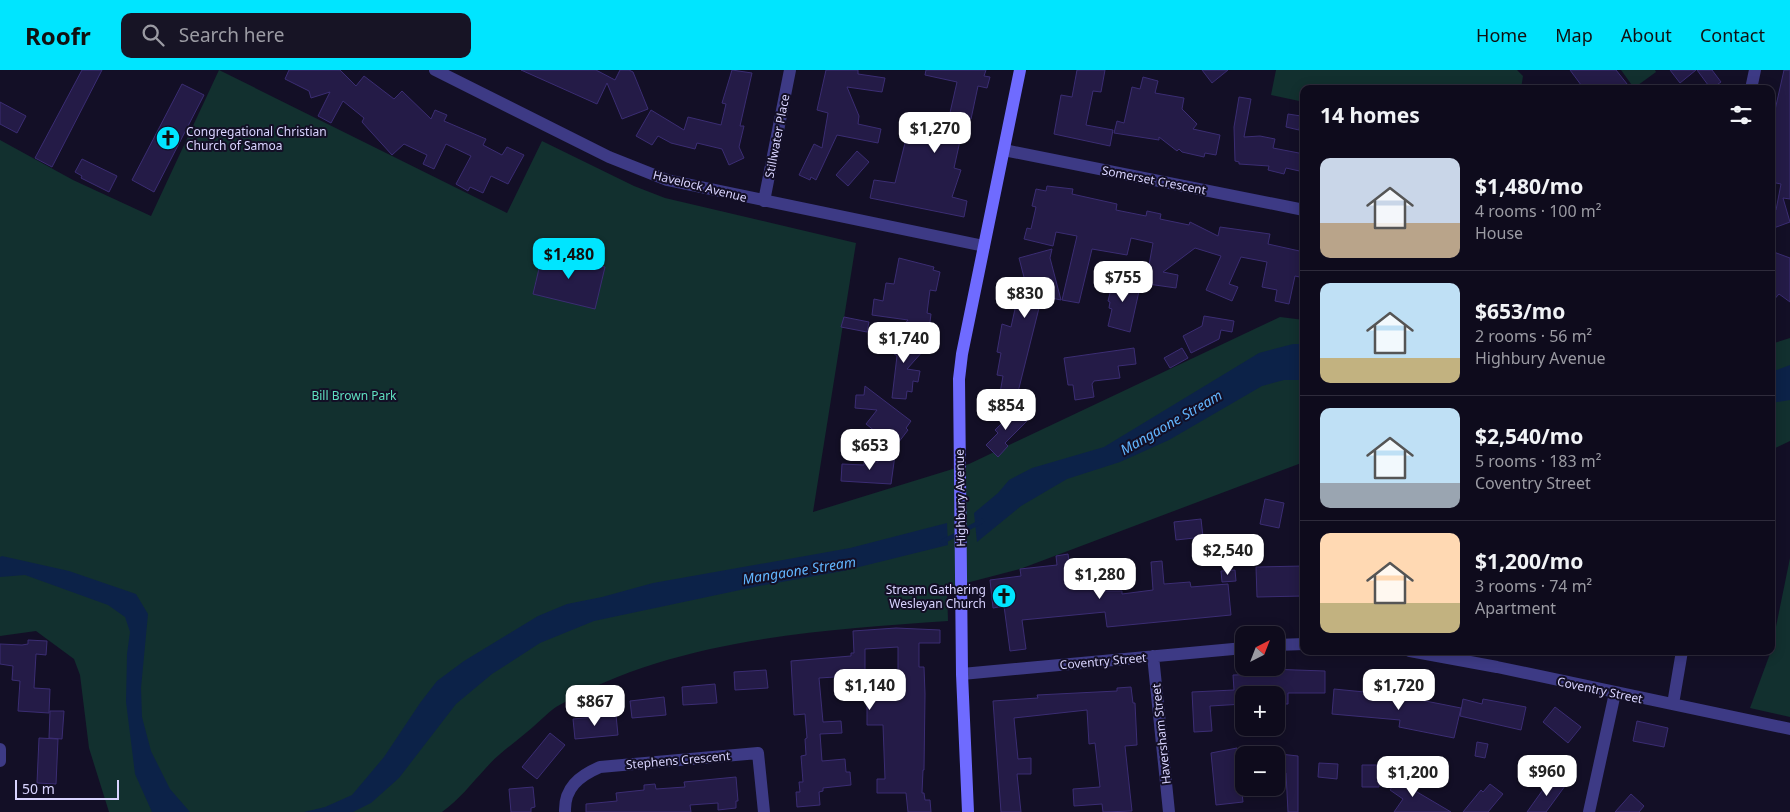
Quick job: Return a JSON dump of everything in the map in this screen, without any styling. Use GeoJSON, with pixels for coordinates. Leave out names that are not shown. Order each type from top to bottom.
{"type":"FeatureCollection","features":[{"type":"Feature","properties":{"kind":"street","name":"Havelock Avenue"},"geometry":{"type":"LineString","coordinates":[[435,70],[643,172],[690,186],[984,246]]}},
{"type":"Feature","properties":{"kind":"street","name":"Stillwater Place"},"geometry":{"type":"LineString","coordinates":[[764,201],[790,70]]}},
{"type":"Feature","properties":{"kind":"street","name":"Highbury Avenue"},"geometry":{"type":"LineString","coordinates":[[968,812],[962,674],[959,379],[962,354],[1020,70]]}},
{"type":"Feature","properties":{"kind":"street"},"geometry":{"type":"LineString","coordinates":[[1752,85],[1755,70]]}},
{"type":"Feature","properties":{"kind":"street","name":"Somerset Crescent"},"geometry":{"type":"LineString","coordinates":[[1004,150],[1300,209]]}},
{"type":"Feature","properties":{"kind":"street"},"geometry":{"type":"LineString","coordinates":[[1285,645],[1300,644]]}},
{"type":"Feature","properties":{"kind":"street","name":"Coventry Street"},"geometry":{"type":"LineString","coordinates":[[962,674],[1235,649]]}},
{"type":"Feature","properties":{"kind":"street","name":"Coventry Street"},"geometry":{"type":"LineString","coordinates":[[1432,655],[1498,667],[1615,694],[1673,704],[1790,729]]}},
{"type":"Feature","properties":{"kind":"street"},"geometry":{"type":"LineString","coordinates":[[1673,704],[1681,655]]}},
{"type":"Feature","properties":{"kind":"street","name":"Haversham Street"},"geometry":{"type":"LineString","coordinates":[[1153,656],[1169,812]]}},
{"type":"Feature","properties":{"kind":"street"},"geometry":{"type":"LineString","coordinates":[[1589,812],[1615,694]]}},
{"type":"Feature","properties":{"kind":"street"},"geometry":{"type":"LineString","coordinates":[[0,749],[0,761]]}},
{"type":"Feature","properties":{"kind":"street","name":"Stephens Crescent"},"geometry":{"type":"LineString","coordinates":[[565,812],[566,797],[571,788],[579,778],[600,767],[758,753],[764,812]]}},
{"type":"Feature","properties":{"kind":"green space","name":"Bill Brown Park"},"geometry":{"type":"Polygon","coordinates":[[[219,70],[507,213],[542,141],[634,186],[665,198],[856,243],[813,512],[969,464],[1280,317],[1300,320],[1300,464],[1020,569],[947,588],[948,621],[797,634],[746,642],[696,652],[647,666],[600,684],[552,710],[495,759],[442,812],[109,812],[89,748],[80,675],[74,659],[36,631],[0,636],[0,140],[73,180],[151,216],[219,70]]]}},
{"type":"Feature","properties":{"kind":"green space"},"geometry":{"type":"Polygon","coordinates":[[[1276,70],[1517,70],[1523,76],[1522,85],[1300,85],[1300,101],[1271,95],[1276,70]]]}},
{"type":"Feature","properties":{"kind":"green space"},"geometry":{"type":"Polygon","coordinates":[[[1621,70],[1655,70],[1656,72],[1638,85],[1632,85],[1621,70]]]}},
{"type":"Feature","properties":{"kind":"green space"},"geometry":{"type":"Polygon","coordinates":[[[1790,338],[1790,441],[1775,448],[1775,343],[1790,338]]]}},
{"type":"Feature","properties":{"kind":"green space"},"geometry":{"type":"Polygon","coordinates":[[[1790,558],[1790,717],[1750,708],[1770,655],[1775,655],[1775,631],[1790,558]]]}},
{"type":"Feature","properties":{"kind":"water"},"geometry":{"type":"Polygon","coordinates":[[[1293,344],[1300,344],[1300,380],[1284,380],[1262,386],[1169,440],[1120,462],[1067,479],[1021,506],[977,542],[974,513],[998,493],[1009,480],[1032,468],[1104,447],[1259,353],[1293,344]]]}},
{"type":"Feature","properties":{"kind":"water"},"geometry":{"type":"Polygon","coordinates":[[[1790,365],[1790,400],[1775,402],[1775,371],[1790,365]]]}},
{"type":"Feature","properties":{"kind":"water"},"geometry":{"type":"Polygon","coordinates":[[[947,523],[948,545],[843,571],[759,586],[594,621],[540,643],[492,674],[456,704],[399,778],[371,803],[353,812],[304,812],[325,807],[352,795],[384,757],[437,681],[464,661],[538,616],[567,604],[602,597],[653,583],[850,548],[947,523]]]}},
{"type":"Feature","properties":{"kind":"water"},"geometry":{"type":"Polygon","coordinates":[[[0,557],[69,571],[136,594],[148,614],[141,688],[142,717],[151,751],[170,789],[190,812],[152,812],[135,774],[126,702],[127,654],[130,632],[125,617],[108,605],[25,575],[0,577],[0,557]]]}},
{"type":"Feature","properties":{"kind":"building"},"geometry":{"type":"Polygon","coordinates":[[[82,70],[102,70],[52,167],[35,158],[82,70]]]}},
{"type":"Feature","properties":{"kind":"building"},"geometry":{"type":"Polygon","coordinates":[[[289,70],[340,70],[356,86],[364,76],[394,99],[402,91],[431,119],[435,110],[447,115],[444,121],[486,139],[483,145],[502,155],[507,147],[524,155],[508,184],[491,176],[483,193],[470,187],[468,191],[456,184],[471,156],[446,144],[434,169],[423,164],[427,155],[404,144],[392,155],[362,122],[364,118],[343,101],[331,123],[318,116],[330,92],[311,98],[309,91],[285,79],[289,70]]]}},
{"type":"Feature","properties":{"kind":"building"},"geometry":{"type":"Polygon","coordinates":[[[521,70],[596,70],[615,80],[620,70],[629,70],[633,72],[648,109],[622,119],[607,83],[597,104],[521,70]]]}},
{"type":"Feature","properties":{"kind":"building"},"geometry":{"type":"Polygon","coordinates":[[[732,70],[752,73],[740,126],[744,126],[739,147],[744,158],[729,165],[722,149],[697,143],[695,149],[671,143],[658,136],[652,145],[636,136],[651,110],[684,130],[688,117],[721,125],[726,104],[722,103],[732,70]]]}},
{"type":"Feature","properties":{"kind":"building"},"geometry":{"type":"Polygon","coordinates":[[[826,70],[858,70],[858,74],[885,78],[882,92],[847,87],[859,116],[858,124],[881,129],[878,143],[837,135],[816,180],[811,177],[810,180],[799,175],[814,144],[822,148],[828,113],[817,110],[826,70]]]}},
{"type":"Feature","properties":{"kind":"building"},"geometry":{"type":"Polygon","coordinates":[[[926,70],[986,70],[984,76],[990,77],[987,88],[978,86],[971,119],[965,118],[954,168],[961,170],[952,197],[967,201],[964,217],[870,198],[874,180],[895,183],[908,131],[929,135],[931,123],[947,126],[957,82],[925,75],[926,70]]]}},
{"type":"Feature","properties":{"kind":"building"},"geometry":{"type":"Polygon","coordinates":[[[1077,70],[1105,70],[1101,92],[1093,91],[1086,125],[1113,130],[1110,146],[1054,134],[1061,95],[1072,97],[1077,70]]]}},
{"type":"Feature","properties":{"kind":"building"},"geometry":{"type":"Polygon","coordinates":[[[1202,70],[1228,70],[1212,83],[1202,70]]]}},
{"type":"Feature","properties":{"kind":"building"},"geometry":{"type":"Polygon","coordinates":[[[1570,70],[1616,70],[1628,85],[1581,85],[1570,70]]]}},
{"type":"Feature","properties":{"kind":"building"},"geometry":{"type":"Polygon","coordinates":[[[1670,70],[1696,70],[1680,83],[1670,70]]]}},
{"type":"Feature","properties":{"kind":"building"},"geometry":{"type":"Polygon","coordinates":[[[1697,70],[1712,70],[1721,82],[1717,85],[1708,85],[1697,70]]]}},
{"type":"Feature","properties":{"kind":"building"},"geometry":{"type":"Polygon","coordinates":[[[1784,70],[1790,70],[1790,199],[1783,198],[1790,222],[1775,228],[1775,210],[1781,184],[1775,183],[1775,110],[1784,70]]]}},
{"type":"Feature","properties":{"kind":"building"},"geometry":{"type":"Polygon","coordinates":[[[1143,77],[1158,81],[1155,93],[1184,98],[1182,109],[1197,124],[1193,129],[1220,135],[1216,155],[1205,153],[1204,157],[1182,152],[1179,149],[1177,151],[1159,137],[1159,140],[1114,133],[1117,121],[1124,123],[1132,87],[1140,89],[1143,77]]]}},
{"type":"Feature","properties":{"kind":"building","name":"Congregational Christian Church of Samoa"},"geometry":{"type":"Polygon","coordinates":[[[182,84],[204,95],[154,192],[132,180],[182,84]]]}},
{"type":"Feature","properties":{"kind":"building"},"geometry":{"type":"Polygon","coordinates":[[[1239,97],[1251,99],[1244,137],[1260,136],[1275,139],[1273,148],[1300,153],[1300,171],[1286,168],[1284,174],[1268,170],[1269,166],[1239,164],[1239,162],[1235,161],[1234,127],[1239,97]]]}},
{"type":"Feature","properties":{"kind":"building"},"geometry":{"type":"Polygon","coordinates":[[[0,102],[26,116],[17,133],[0,124],[0,102]]]}},
{"type":"Feature","properties":{"kind":"building"},"geometry":{"type":"Polygon","coordinates":[[[1288,114],[1300,116],[1299,130],[1286,127],[1288,114]]]}},
{"type":"Feature","properties":{"kind":"building"},"geometry":{"type":"Polygon","coordinates":[[[857,151],[869,162],[848,186],[836,175],[857,151]]]}},
{"type":"Feature","properties":{"kind":"building"},"geometry":{"type":"Polygon","coordinates":[[[82,159],[117,176],[109,192],[81,178],[82,176],[75,172],[82,159]]]}},
{"type":"Feature","properties":{"kind":"building"},"geometry":{"type":"Polygon","coordinates":[[[1047,186],[1073,189],[1072,194],[1117,204],[1116,210],[1146,216],[1147,211],[1161,214],[1160,219],[1189,225],[1190,222],[1218,236],[1220,227],[1270,234],[1268,244],[1300,251],[1300,277],[1295,276],[1289,304],[1275,301],[1277,290],[1262,287],[1267,262],[1241,257],[1229,284],[1238,287],[1232,301],[1206,290],[1221,256],[1195,248],[1163,272],[1178,275],[1176,288],[1148,284],[1145,287],[1153,243],[1131,238],[1127,255],[1092,249],[1079,303],[1062,300],[1077,236],[1056,232],[1053,246],[1024,239],[1027,228],[1031,229],[1036,207],[1032,206],[1036,189],[1046,191],[1047,186]]]}},
{"type":"Feature","properties":{"kind":"building"},"geometry":{"type":"Polygon","coordinates":[[[1052,249],[1050,258],[1061,300],[1042,296],[1017,396],[1000,393],[1003,376],[997,375],[1001,353],[997,352],[1002,324],[1011,327],[1019,293],[1023,294],[1025,281],[1019,258],[1052,249]]]}},
{"type":"Feature","properties":{"kind":"building"},"geometry":{"type":"Polygon","coordinates":[[[543,252],[605,267],[595,309],[533,294],[543,252]]]}},
{"type":"Feature","properties":{"kind":"building"},"geometry":{"type":"Polygon","coordinates":[[[1775,252],[1790,258],[1790,302],[1779,294],[1775,298],[1775,252]]]}},
{"type":"Feature","properties":{"kind":"building"},"geometry":{"type":"Polygon","coordinates":[[[899,258],[934,267],[933,270],[940,272],[936,291],[930,290],[927,313],[931,314],[929,330],[903,326],[908,320],[872,315],[874,299],[883,301],[886,283],[894,284],[899,258]]]}},
{"type":"Feature","properties":{"kind":"building"},"geometry":{"type":"Polygon","coordinates":[[[1114,277],[1141,282],[1130,332],[1108,326],[1112,309],[1109,308],[1110,302],[1108,301],[1114,277]]]}},
{"type":"Feature","properties":{"kind":"building"},"geometry":{"type":"Polygon","coordinates":[[[1204,316],[1234,321],[1232,332],[1221,330],[1219,339],[1191,353],[1183,336],[1202,326],[1204,316]]]}},
{"type":"Feature","properties":{"kind":"building"},"geometry":{"type":"Polygon","coordinates":[[[844,317],[869,322],[867,332],[841,327],[844,317]]]}},
{"type":"Feature","properties":{"kind":"building"},"geometry":{"type":"Polygon","coordinates":[[[899,330],[923,351],[907,369],[920,371],[918,382],[913,381],[912,392],[907,391],[906,399],[892,398],[897,356],[885,347],[899,330]]]}},
{"type":"Feature","properties":{"kind":"building"},"geometry":{"type":"Polygon","coordinates":[[[1134,348],[1136,364],[1118,366],[1120,378],[1094,381],[1092,384],[1094,397],[1075,400],[1073,385],[1068,385],[1064,358],[1134,348]]]}},
{"type":"Feature","properties":{"kind":"building"},"geometry":{"type":"Polygon","coordinates":[[[1182,348],[1188,358],[1170,368],[1164,358],[1182,348]]]}},
{"type":"Feature","properties":{"kind":"building"},"geometry":{"type":"Polygon","coordinates":[[[865,386],[911,421],[906,428],[908,430],[895,447],[866,424],[877,410],[855,408],[856,395],[864,395],[865,386]]]}},
{"type":"Feature","properties":{"kind":"building"},"geometry":{"type":"Polygon","coordinates":[[[1012,407],[1027,421],[1005,443],[1008,446],[998,457],[986,445],[998,433],[995,430],[1003,422],[1000,419],[1012,407]]]}},
{"type":"Feature","properties":{"kind":"building"},"geometry":{"type":"Polygon","coordinates":[[[878,454],[895,455],[891,484],[841,481],[842,464],[864,465],[864,462],[878,462],[878,454]]]}},
{"type":"Feature","properties":{"kind":"building"},"geometry":{"type":"Polygon","coordinates":[[[1265,499],[1284,503],[1279,528],[1260,524],[1265,499]]]}},
{"type":"Feature","properties":{"kind":"building"},"geometry":{"type":"Polygon","coordinates":[[[1201,519],[1203,537],[1176,540],[1174,522],[1201,519]]]}},
{"type":"Feature","properties":{"kind":"building"},"geometry":{"type":"Polygon","coordinates":[[[1068,554],[1072,585],[1104,582],[1105,591],[1122,591],[1122,594],[1153,590],[1151,562],[1162,561],[1164,584],[1190,582],[1191,587],[1228,584],[1231,615],[1107,627],[1105,612],[1022,620],[1026,649],[1010,651],[1004,606],[993,608],[990,580],[1021,576],[1020,569],[1057,565],[1056,556],[1068,554]]]}},
{"type":"Feature","properties":{"kind":"building"},"geometry":{"type":"Polygon","coordinates":[[[1300,566],[1300,596],[1257,597],[1256,567],[1300,566]]]}},
{"type":"Feature","properties":{"kind":"building"},"geometry":{"type":"Polygon","coordinates":[[[1235,570],[1236,581],[1222,582],[1221,571],[1235,570]]]}},
{"type":"Feature","properties":{"kind":"building"},"geometry":{"type":"Polygon","coordinates":[[[896,628],[940,630],[940,643],[919,643],[919,667],[924,667],[925,694],[922,793],[924,793],[925,800],[930,800],[931,812],[908,812],[906,793],[877,793],[877,779],[885,779],[883,725],[867,725],[867,694],[853,694],[851,676],[819,678],[823,722],[841,721],[842,733],[820,734],[822,761],[845,759],[846,772],[850,772],[851,785],[823,788],[823,791],[819,792],[820,805],[797,807],[796,792],[800,792],[799,782],[803,782],[801,756],[806,755],[805,739],[807,738],[805,714],[794,715],[791,661],[851,656],[851,653],[854,653],[853,631],[896,628]],[[898,647],[865,649],[865,676],[898,675],[898,647]]]}},
{"type":"Feature","properties":{"kind":"building"},"geometry":{"type":"Polygon","coordinates":[[[28,640],[47,641],[46,655],[36,654],[34,688],[50,689],[49,713],[18,711],[20,681],[12,680],[13,666],[0,664],[0,644],[22,645],[28,644],[28,640]]]}},
{"type":"Feature","properties":{"kind":"building"},"geometry":{"type":"Polygon","coordinates":[[[766,670],[768,688],[735,690],[734,672],[766,670]]]}},
{"type":"Feature","properties":{"kind":"building"},"geometry":{"type":"Polygon","coordinates":[[[1285,670],[1325,671],[1325,693],[1288,693],[1288,704],[1285,704],[1285,686],[1235,686],[1235,705],[1210,706],[1212,731],[1194,732],[1192,692],[1234,690],[1233,675],[1285,676],[1285,670]]]}},
{"type":"Feature","properties":{"kind":"building"},"geometry":{"type":"Polygon","coordinates":[[[715,684],[717,703],[683,705],[682,687],[715,684]]]}},
{"type":"Feature","properties":{"kind":"building"},"geometry":{"type":"Polygon","coordinates":[[[1131,687],[1133,703],[1135,703],[1137,745],[1125,746],[1132,811],[1103,812],[1102,804],[1074,806],[1073,789],[1100,787],[1095,743],[1089,744],[1087,710],[1014,718],[1018,759],[1031,758],[1031,774],[1017,774],[1021,812],[1001,812],[993,701],[1038,698],[1037,695],[1117,691],[1117,688],[1131,687]]]}},
{"type":"Feature","properties":{"kind":"building"},"geometry":{"type":"Polygon","coordinates":[[[1334,689],[1395,695],[1461,708],[1454,738],[1399,727],[1400,720],[1332,714],[1334,689]]]}},
{"type":"Feature","properties":{"kind":"building"},"geometry":{"type":"Polygon","coordinates":[[[664,697],[666,715],[632,718],[630,701],[664,697]]]}},
{"type":"Feature","properties":{"kind":"building"},"geometry":{"type":"Polygon","coordinates":[[[1463,699],[1482,704],[1483,699],[1526,707],[1521,730],[1460,716],[1463,699]]]}},
{"type":"Feature","properties":{"kind":"building"},"geometry":{"type":"Polygon","coordinates":[[[1555,707],[1581,727],[1568,743],[1543,722],[1555,707]]]}},
{"type":"Feature","properties":{"kind":"building"},"geometry":{"type":"Polygon","coordinates":[[[50,711],[64,711],[62,739],[49,738],[50,711]]]}},
{"type":"Feature","properties":{"kind":"building"},"geometry":{"type":"Polygon","coordinates":[[[616,715],[618,735],[575,739],[573,719],[616,715]]]}},
{"type":"Feature","properties":{"kind":"building"},"geometry":{"type":"Polygon","coordinates":[[[1637,721],[1668,728],[1664,747],[1633,741],[1637,721]]]}},
{"type":"Feature","properties":{"kind":"building"},"geometry":{"type":"Polygon","coordinates":[[[550,733],[565,745],[537,779],[522,767],[550,733]]]}},
{"type":"Feature","properties":{"kind":"building"},"geometry":{"type":"Polygon","coordinates":[[[39,738],[58,739],[56,784],[37,783],[39,738]]]}},
{"type":"Feature","properties":{"kind":"building"},"geometry":{"type":"Polygon","coordinates":[[[1477,742],[1488,744],[1485,758],[1475,756],[1477,742]]]}},
{"type":"Feature","properties":{"kind":"building"},"geometry":{"type":"Polygon","coordinates":[[[1235,748],[1235,796],[1242,796],[1243,802],[1216,805],[1211,753],[1235,748]]]}},
{"type":"Feature","properties":{"kind":"building"},"geometry":{"type":"Polygon","coordinates":[[[1285,755],[1298,756],[1298,812],[1288,812],[1285,755]]]}},
{"type":"Feature","properties":{"kind":"building"},"geometry":{"type":"Polygon","coordinates":[[[1319,763],[1338,764],[1337,779],[1318,777],[1319,763]]]}},
{"type":"Feature","properties":{"kind":"building"},"geometry":{"type":"Polygon","coordinates":[[[1362,765],[1379,765],[1379,787],[1362,787],[1362,765]]]}},
{"type":"Feature","properties":{"kind":"building"},"geometry":{"type":"Polygon","coordinates":[[[1402,772],[1415,780],[1412,789],[1451,812],[1394,812],[1403,799],[1390,790],[1402,772]]]}},
{"type":"Feature","properties":{"kind":"building"},"geometry":{"type":"Polygon","coordinates":[[[736,777],[738,801],[736,801],[736,808],[718,810],[718,803],[690,805],[691,812],[586,812],[586,804],[617,801],[616,793],[644,790],[644,785],[655,784],[656,789],[685,787],[684,782],[736,777]]]}},
{"type":"Feature","properties":{"kind":"building"},"geometry":{"type":"Polygon","coordinates":[[[1552,777],[1565,786],[1546,812],[1527,812],[1552,777]]]}},
{"type":"Feature","properties":{"kind":"building"},"geometry":{"type":"Polygon","coordinates":[[[1490,784],[1503,794],[1488,812],[1463,812],[1481,790],[1483,792],[1490,784]]]}},
{"type":"Feature","properties":{"kind":"building"},"geometry":{"type":"Polygon","coordinates":[[[533,787],[535,807],[531,808],[531,812],[511,812],[509,789],[533,787]]]}},
{"type":"Feature","properties":{"kind":"building"},"geometry":{"type":"Polygon","coordinates":[[[1631,794],[1644,806],[1639,812],[1615,812],[1631,794]]]}},
{"type":"Feature","properties":{"kind":"waterway","name":"Mangaone Stream"},"geometry":{"type":"LineString","coordinates":[[942,542],[982,521]]}},
{"type":"Feature","properties":{"kind":"place","name":"Congregational Christian Church of Samoa"},"geometry":{"type":"Point","coordinates":[168,138]}},
{"type":"Feature","properties":{"kind":"place","name":"Stream Gathering Wesleyan Church"},"geometry":{"type":"Point","coordinates":[1004,596]}}]}
